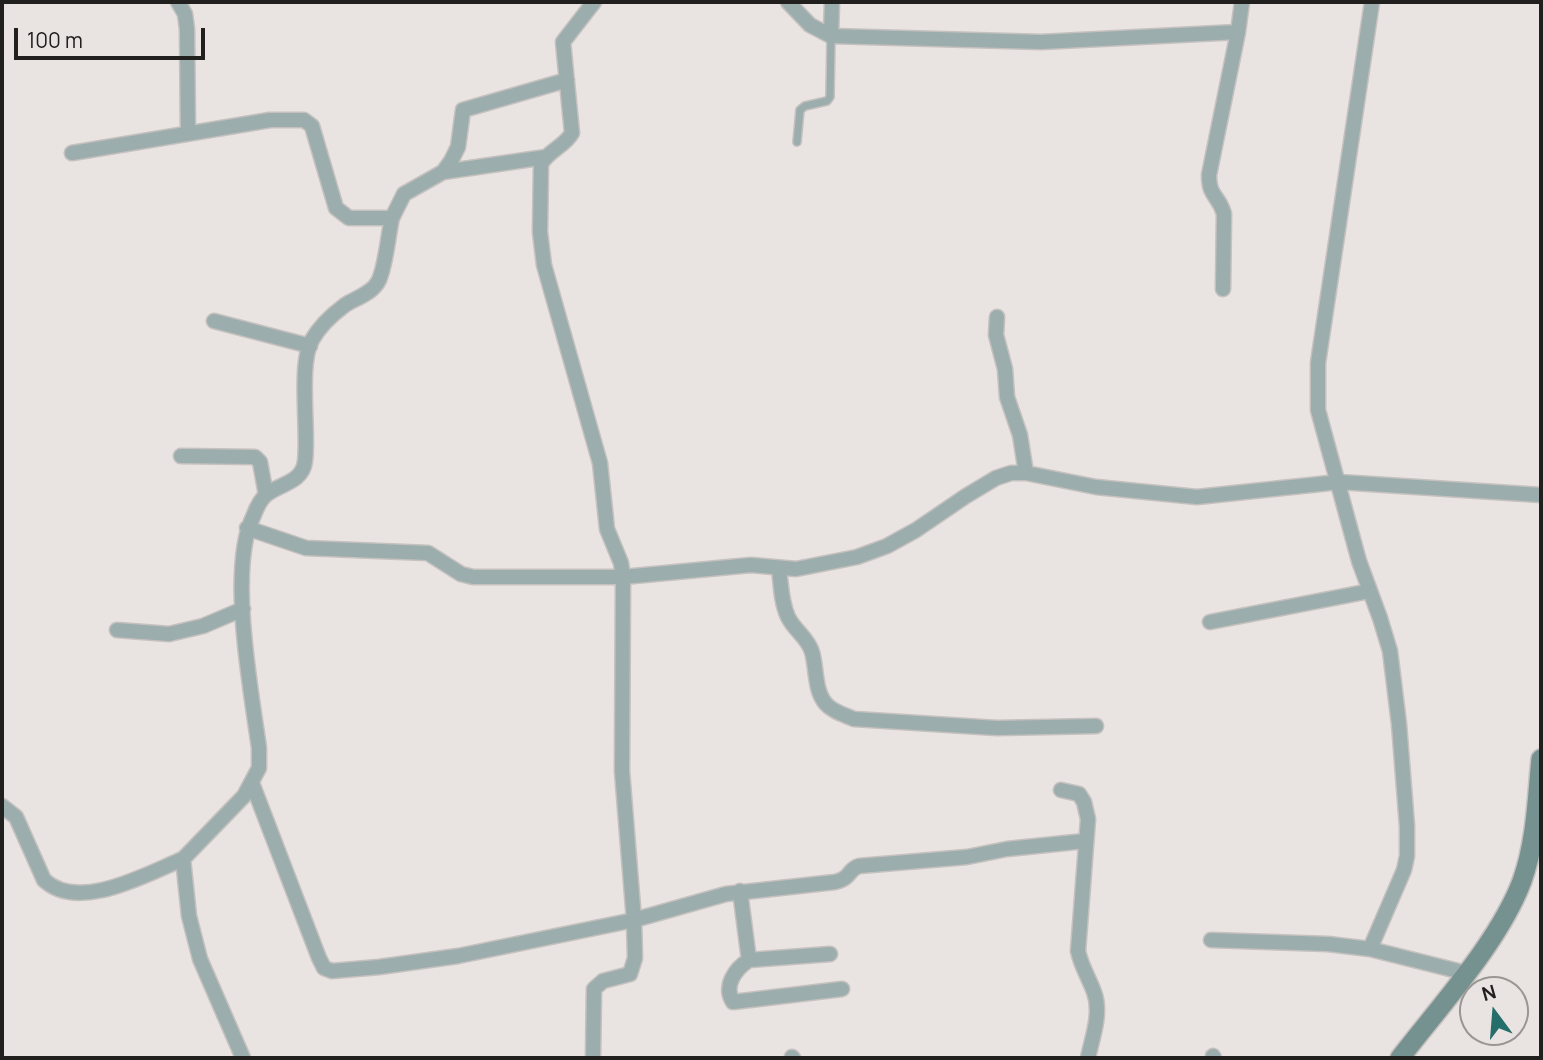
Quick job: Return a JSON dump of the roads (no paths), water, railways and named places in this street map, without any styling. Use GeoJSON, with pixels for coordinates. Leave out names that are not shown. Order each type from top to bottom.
{"type":"FeatureCollection","features":[{"type":"Feature","properties":{"kind":"main road"},"geometry":{"type":"LineString","coordinates":[[1400,1058],[1506,915],[1521,881],[1533,836],[1541,759]]}},
{"type":"Feature","properties":{"kind":"street"},"geometry":{"type":"LineString","coordinates":[[178,2],[185,14],[187,29],[188,133]]}},
{"type":"Feature","properties":{"kind":"street"},"geometry":{"type":"LineString","coordinates":[[593,1058],[592,993],[598,985],[625,976],[633,970],[635,958],[635,920],[622,771],[623,577],[621,564],[607,529],[600,463],[544,265],[540,232],[541,168],[546,157],[567,141],[572,133],[564,42],[594,2]]}},
{"type":"Feature","properties":{"kind":"street"},"geometry":{"type":"LineString","coordinates":[[788,2],[810,25],[831,36],[1041,42],[1238,32]]}},
{"type":"Feature","properties":{"kind":"street"},"geometry":{"type":"LineString","coordinates":[[831,36],[832,2]]}},
{"type":"Feature","properties":{"kind":"street"},"geometry":{"type":"LineString","coordinates":[[1223,289],[1224,214],[1211,193],[1209,175],[1242,2]]}},
{"type":"Feature","properties":{"kind":"street"},"geometry":{"type":"LineString","coordinates":[[1370,949],[1404,870],[1407,826],[1394,679],[1390,651],[1359,561],[1318,410],[1318,363],[1372,2]]}},
{"type":"Feature","properties":{"kind":"street"},"geometry":{"type":"LineString","coordinates":[[443,172],[458,147],[461,115],[466,107],[567,80]]}},
{"type":"Feature","properties":{"kind":"street"},"geometry":{"type":"LineString","coordinates":[[72,153],[271,120],[304,120],[312,127],[336,208],[349,218],[392,218]]}},
{"type":"Feature","properties":{"kind":"street"},"geometry":{"type":"LineString","coordinates":[[2,806],[16,817],[44,880],[50,885],[71,892],[87,893],[112,888],[183,859],[244,796],[259,768],[259,748],[243,609],[243,550],[247,528],[266,495],[293,480],[301,473],[305,463],[304,419],[311,341],[326,322],[344,306],[373,288],[379,281],[392,218],[404,194],[443,172],[546,157]]}},
{"type":"Feature","properties":{"kind":"street"},"geometry":{"type":"LineString","coordinates":[[997,317],[996,335],[1005,369],[1007,397],[1020,435],[1026,473]]}},
{"type":"Feature","properties":{"kind":"street"},"geometry":{"type":"LineString","coordinates":[[214,321],[310,346]]}},
{"type":"Feature","properties":{"kind":"street"},"geometry":{"type":"LineString","coordinates":[[181,456],[255,457],[260,462],[266,495]]}},
{"type":"Feature","properties":{"kind":"street"},"geometry":{"type":"LineString","coordinates":[[247,528],[306,548],[428,553],[461,574],[472,577],[623,577],[751,565],[796,569],[870,553],[916,530],[996,478],[1011,473],[1026,473],[1096,487],[1197,497],[1339,482],[1541,495]]}},
{"type":"Feature","properties":{"kind":"street"},"geometry":{"type":"LineString","coordinates":[[779,569],[788,618],[811,650],[822,698],[838,713],[854,719],[997,728],[1052,729],[1096,726]]}},
{"type":"Feature","properties":{"kind":"street"},"geometry":{"type":"LineString","coordinates":[[1210,622],[1370,591]]}},
{"type":"Feature","properties":{"kind":"street"},"geometry":{"type":"LineString","coordinates":[[117,630],[169,634],[203,626],[243,609]]}},
{"type":"Feature","properties":{"kind":"street"},"geometry":{"type":"LineString","coordinates":[[252,783],[319,958],[324,968],[331,971],[458,956],[635,920],[740,891],[843,880],[859,866],[967,857],[1007,849],[1085,841]]}},
{"type":"Feature","properties":{"kind":"street"},"geometry":{"type":"LineString","coordinates":[[1061,790],[1076,792],[1082,797],[1088,819],[1078,951],[1082,968],[1097,1001],[1096,1023],[1088,1058]]}},
{"type":"Feature","properties":{"kind":"street"},"geometry":{"type":"LineString","coordinates":[[183,859],[189,916],[200,959],[243,1058]]}},
{"type":"Feature","properties":{"kind":"street"},"geometry":{"type":"LineString","coordinates":[[740,891],[749,960]]}},
{"type":"Feature","properties":{"kind":"street"},"geometry":{"type":"LineString","coordinates":[[1211,940],[1328,944],[1370,949],[1466,972]]}},
{"type":"Feature","properties":{"kind":"street"},"geometry":{"type":"LineString","coordinates":[[830,954],[749,960],[741,965],[730,981],[730,997],[733,1002],[842,989]]}},
{"type":"Feature","properties":{"kind":"lane"},"geometry":{"type":"LineString","coordinates":[[797,142],[800,110],[805,106],[827,101],[830,97],[831,36]]}}]}
